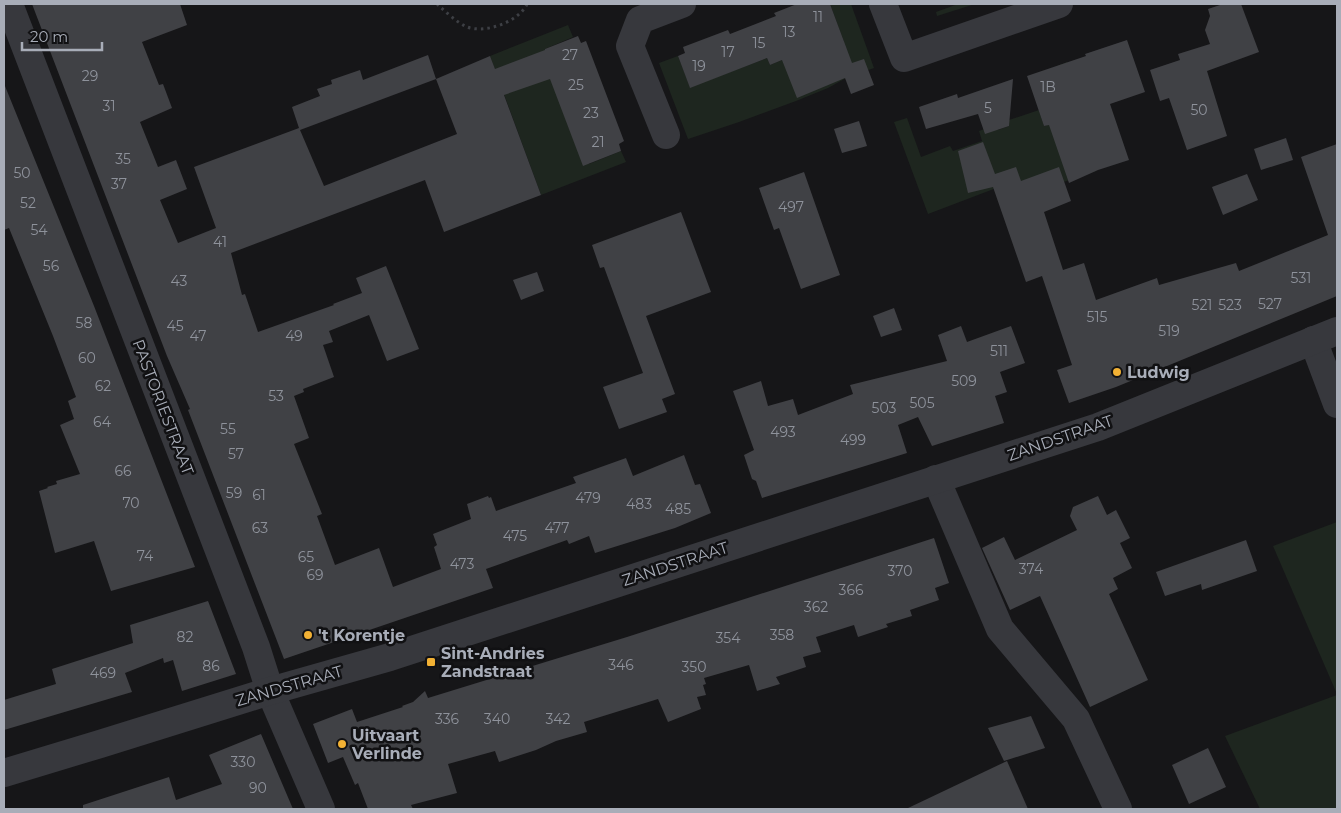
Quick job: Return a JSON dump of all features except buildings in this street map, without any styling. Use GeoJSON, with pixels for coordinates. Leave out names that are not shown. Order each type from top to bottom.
{"type":"FeatureCollection","features":[{"type":"Feature","properties":{"kind":"street","name":"PASTORIESTRAAT"},"geometry":{"type":"LineString","coordinates":[[9,4],[256,647],[270,691],[321,809]]}},
{"type":"Feature","properties":{"kind":"street"},"geometry":{"type":"LineString","coordinates":[[666,135],[630,46],[640,20],[682,4]]}},
{"type":"Feature","properties":{"kind":"street"},"geometry":{"type":"LineString","coordinates":[[883,4],[904,58],[1059,4]]}},
{"type":"Feature","properties":{"kind":"street","name":"ZANDSTRAAT"},"geometry":{"type":"LineString","coordinates":[[4,773],[270,691],[390,657],[1098,427],[1325,336]]}},
{"type":"Feature","properties":{"kind":"street"},"geometry":{"type":"LineString","coordinates":[[1325,336],[1337,404]]}},
{"type":"Feature","properties":{"kind":"street"},"geometry":{"type":"LineString","coordinates":[[936,479],[1000,629],[1076,719],[1118,809]]}},
{"type":"Feature","properties":{"kind":"path"},"geometry":{"type":"LineString","coordinates":[[436,4],[465,26],[482,28],[500,25],[515,18],[527,4]]}},
{"type":"Feature","properties":{"kind":"shaded area"},"geometry":{"type":"Polygon","coordinates":[[[830,4],[851,4],[874,68],[846,78],[828,88],[796,101],[688,139],[659,63],[678,56],[690,87],[767,58],[770,65],[782,60],[780,53],[844,42],[830,4]]]}},
{"type":"Feature","properties":{"kind":"shaded area"},"geometry":{"type":"Polygon","coordinates":[[[958,4],[975,4],[937,16],[936,12],[958,4]]]}},
{"type":"Feature","properties":{"kind":"shaded area"},"geometry":{"type":"Polygon","coordinates":[[[568,25],[573,37],[545,49],[567,123],[578,150],[583,149],[589,164],[621,151],[626,162],[541,195],[490,56],[568,25]]]}},
{"type":"Feature","properties":{"kind":"shaded area"},"geometry":{"type":"Polygon","coordinates":[[[1067,62],[1093,138],[1096,171],[1040,190],[999,187],[928,214],[894,122],[907,118],[921,157],[950,146],[953,151],[982,141],[979,131],[996,125],[998,130],[1009,126],[1009,120],[1039,110],[1044,126],[1071,118],[1057,66],[1067,62]]]}},
{"type":"Feature","properties":{"kind":"shaded area"},"geometry":{"type":"Polygon","coordinates":[[[1337,522],[1337,694],[1273,546],[1337,522]]]}},
{"type":"Feature","properties":{"kind":"shaded area"},"geometry":{"type":"Polygon","coordinates":[[[1337,695],[1337,809],[1260,809],[1225,736],[1337,695]]]}},
{"type":"Feature","properties":{"kind":"place","name":"Ludwig"},"geometry":{"type":"Point","coordinates":[1117,372]}},
{"type":"Feature","properties":{"kind":"place","name":"'t Korentje"},"geometry":{"type":"Point","coordinates":[308,635]}},
{"type":"Feature","properties":{"kind":"place","name":"Sint-Andries Zandstraat"},"geometry":{"type":"Point","coordinates":[431,662]}},
{"type":"Feature","properties":{"kind":"place","name":"Uitvaart Verlinde"},"geometry":{"type":"Point","coordinates":[342,744]}}]}
